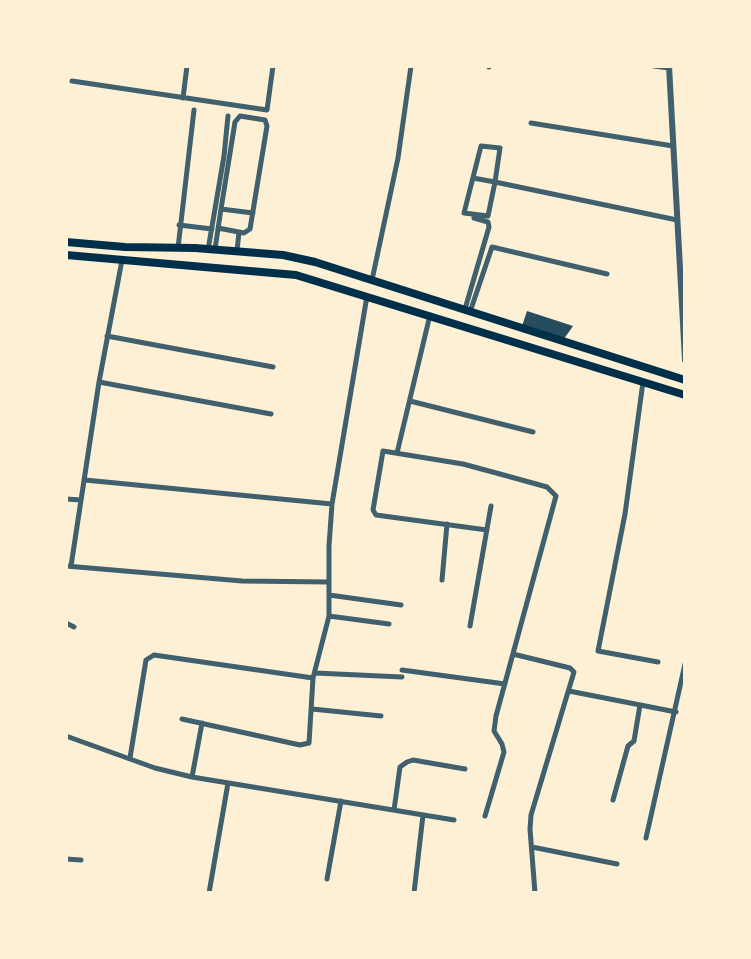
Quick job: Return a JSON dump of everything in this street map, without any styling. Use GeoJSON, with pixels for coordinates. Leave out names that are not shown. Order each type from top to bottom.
{"type":"FeatureCollection","features":[{"type":"Feature","properties":{"kind":"main road"},"geometry":{"type":"LineString","coordinates":[[66,242],[212,250],[307,260],[685,380]]}},
{"type":"Feature","properties":{"kind":"main road"},"geometry":{"type":"LineString","coordinates":[[66,255],[280,271],[685,395]]}},
{"type":"Feature","properties":{"kind":"main road"},"geometry":{"type":"LineString","coordinates":[[367,296],[372,281]]}},
{"type":"Feature","properties":{"kind":"street"},"geometry":{"type":"LineString","coordinates":[[183,98],[187,66]]}},
{"type":"Feature","properties":{"kind":"street"},"geometry":{"type":"LineString","coordinates":[[72,81],[267,110],[273,66]]}},
{"type":"Feature","properties":{"kind":"street"},"geometry":{"type":"LineString","coordinates":[[372,281],[398,158],[411,66]]}},
{"type":"Feature","properties":{"kind":"street"},"geometry":{"type":"LineString","coordinates":[[654,66],[669,67],[685,360]]}},
{"type":"Feature","properties":{"kind":"street"},"geometry":{"type":"LineString","coordinates":[[177,248],[194,110]]}},
{"type":"Feature","properties":{"kind":"street"},"geometry":{"type":"LineString","coordinates":[[212,250],[228,116]]}},
{"type":"Feature","properties":{"kind":"street"},"geometry":{"type":"LineString","coordinates":[[179,225],[239,232],[249,232],[267,126],[265,120],[240,116],[235,122],[215,229]]}},
{"type":"Feature","properties":{"kind":"street"},"geometry":{"type":"LineString","coordinates":[[531,123],[673,146]]}},
{"type":"Feature","properties":{"kind":"street"},"geometry":{"type":"LineString","coordinates":[[481,146],[500,148],[495,182],[487,217],[463,211],[481,146]]}},
{"type":"Feature","properties":{"kind":"street"},"geometry":{"type":"LineString","coordinates":[[473,178],[677,220]]}},
{"type":"Feature","properties":{"kind":"street"},"geometry":{"type":"LineString","coordinates":[[221,209],[253,213]]}},
{"type":"Feature","properties":{"kind":"street"},"geometry":{"type":"LineString","coordinates":[[467,216],[489,224],[467,311]]}},
{"type":"Feature","properties":{"kind":"street"},"geometry":{"type":"LineString","coordinates":[[237,252],[239,232]]}},
{"type":"Feature","properties":{"kind":"street"},"geometry":{"type":"LineString","coordinates":[[467,311],[492,247],[607,274]]}},
{"type":"Feature","properties":{"kind":"street"},"geometry":{"type":"LineString","coordinates":[[122,260],[69,566],[242,581],[329,582]]}},
{"type":"Feature","properties":{"kind":"street"},"geometry":{"type":"LineString","coordinates":[[182,719],[304,745],[311,738],[314,676],[329,616],[332,504],[367,296]]}},
{"type":"Feature","properties":{"kind":"street"},"geometry":{"type":"LineString","coordinates":[[397,453],[430,315]]}},
{"type":"Feature","properties":{"kind":"street"},"geometry":{"type":"LineString","coordinates":[[107,336],[273,367]]}},
{"type":"Feature","properties":{"kind":"street"},"geometry":{"type":"LineString","coordinates":[[99,382],[271,414]]}},
{"type":"Feature","properties":{"kind":"street"},"geometry":{"type":"LineString","coordinates":[[643,382],[623,526],[598,651],[658,662]]}},
{"type":"Feature","properties":{"kind":"street"},"geometry":{"type":"LineString","coordinates":[[410,401],[533,432]]}},
{"type":"Feature","properties":{"kind":"street"},"geometry":{"type":"LineString","coordinates":[[485,816],[503,758],[504,747],[494,731],[555,502],[554,492],[547,487],[463,464],[383,451],[373,510],[376,515],[487,530]]}},
{"type":"Feature","properties":{"kind":"street"},"geometry":{"type":"LineString","coordinates":[[85,480],[332,504]]}},
{"type":"Feature","properties":{"kind":"street"},"geometry":{"type":"LineString","coordinates":[[66,499],[81,500]]}},
{"type":"Feature","properties":{"kind":"street"},"geometry":{"type":"LineString","coordinates":[[470,626],[491,506]]}},
{"type":"Feature","properties":{"kind":"street"},"geometry":{"type":"LineString","coordinates":[[442,580],[447,524]]}},
{"type":"Feature","properties":{"kind":"street"},"geometry":{"type":"LineString","coordinates":[[329,595],[401,605]]}},
{"type":"Feature","properties":{"kind":"street"},"geometry":{"type":"LineString","coordinates":[[329,616],[389,624]]}},
{"type":"Feature","properties":{"kind":"street"},"geometry":{"type":"LineString","coordinates":[[66,623],[74,627]]}},
{"type":"Feature","properties":{"kind":"street"},"geometry":{"type":"LineString","coordinates":[[513,654],[573,670],[531,815],[535,893]]}},
{"type":"Feature","properties":{"kind":"street"},"geometry":{"type":"LineString","coordinates":[[130,758],[146,660],[154,655],[314,676],[402,674],[505,684]]}},
{"type":"Feature","properties":{"kind":"street"},"geometry":{"type":"LineString","coordinates":[[646,838],[685,664]]}},
{"type":"Feature","properties":{"kind":"street"},"geometry":{"type":"LineString","coordinates":[[569,691],[676,712]]}},
{"type":"Feature","properties":{"kind":"street"},"geometry":{"type":"LineString","coordinates":[[613,800],[628,746],[634,741],[640,705]]}},
{"type":"Feature","properties":{"kind":"street"},"geometry":{"type":"LineString","coordinates":[[312,709],[381,716]]}},
{"type":"Feature","properties":{"kind":"street"},"geometry":{"type":"LineString","coordinates":[[192,777],[202,723]]}},
{"type":"Feature","properties":{"kind":"street"},"geometry":{"type":"LineString","coordinates":[[66,736],[155,768],[192,777],[454,820]]}},
{"type":"Feature","properties":{"kind":"street"},"geometry":{"type":"LineString","coordinates":[[394,810],[400,767],[407,762],[413,760],[465,769]]}},
{"type":"Feature","properties":{"kind":"street"},"geometry":{"type":"LineString","coordinates":[[209,893],[228,783]]}},
{"type":"Feature","properties":{"kind":"street"},"geometry":{"type":"LineString","coordinates":[[327,879],[341,801]]}},
{"type":"Feature","properties":{"kind":"street"},"geometry":{"type":"LineString","coordinates":[[414,893],[423,815]]}},
{"type":"Feature","properties":{"kind":"street"},"geometry":{"type":"LineString","coordinates":[[532,847],[617,864]]}},
{"type":"Feature","properties":{"kind":"street"},"geometry":{"type":"LineString","coordinates":[[66,859],[81,860]]}},
{"type":"Feature","properties":{"kind":"building"},"geometry":{"type":"Polygon","coordinates":[[[527,311],[573,326],[564,339],[522,326],[527,311]]]}}]}
